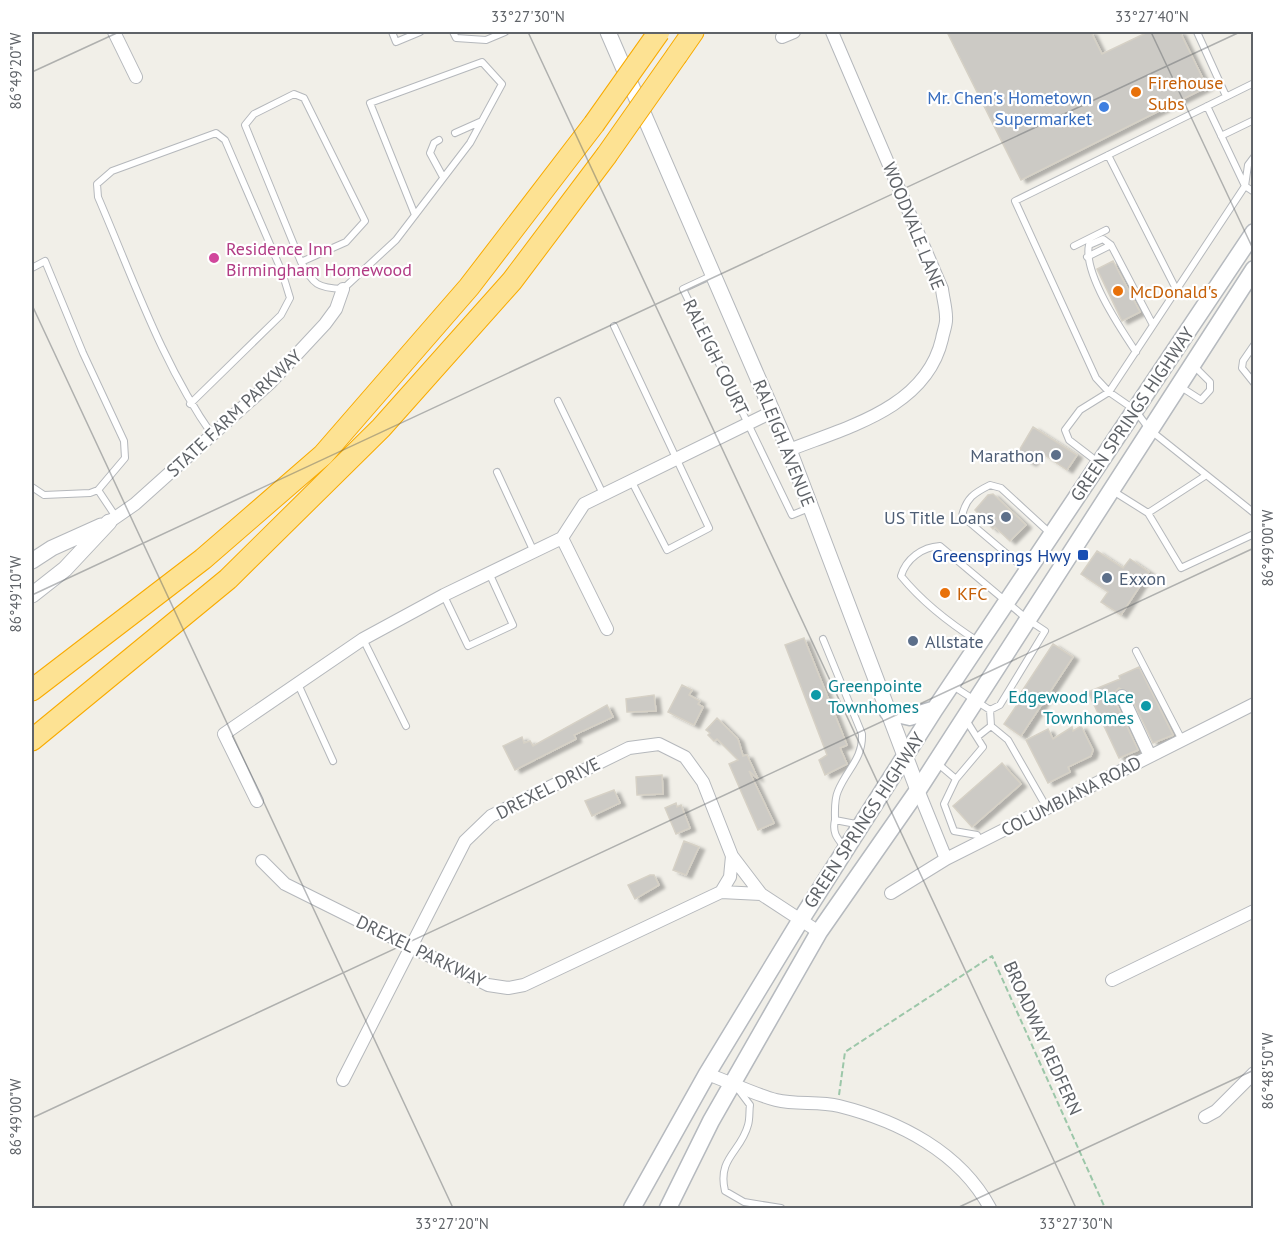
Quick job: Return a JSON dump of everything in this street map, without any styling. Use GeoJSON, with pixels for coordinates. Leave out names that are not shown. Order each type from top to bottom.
{"type":"FeatureCollection","features":[{"type":"Feature","properties":{"kind":"highway"},"geometry":{"type":"LineString","coordinates":[[32,690],[203,559],[323,455],[469,287],[594,124],[659,32]]}},
{"type":"Feature","properties":{"kind":"highway"},"geometry":{"type":"LineString","coordinates":[[32,740],[228,579],[381,428],[512,281],[606,156],[693,32]]}},
{"type":"Feature","properties":{"kind":"main road","name":"GREEN SPRINGS HIGHWAY"},"geometry":{"type":"LineString","coordinates":[[632,1209],[707,1074],[861,825],[935,709],[1254,232]]}},
{"type":"Feature","properties":{"kind":"main road","name":"GREEN SPRINGS HIGHWAY"},"geometry":{"type":"LineString","coordinates":[[668,1209],[734,1083],[819,932],[918,790],[1191,363],[1246,287],[1254,269]]}},
{"type":"Feature","properties":{"kind":"main road"},"geometry":{"type":"LineString","coordinates":[[888,712],[910,717],[935,709]]}},
{"type":"Feature","properties":{"kind":"street"},"geometry":{"type":"LineString","coordinates":[[114,32],[136,77]]}},
{"type":"Feature","properties":{"kind":"street","name":"RALEIGH AVENUE"},"geometry":{"type":"LineString","coordinates":[[608,32],[789,450],[946,859]]}},
{"type":"Feature","properties":{"kind":"street"},"geometry":{"type":"LineString","coordinates":[[782,37],[794,32]]}},
{"type":"Feature","properties":{"kind":"street","name":"WOODVALE LANE"},"geometry":{"type":"LineString","coordinates":[[789,450],[864,420],[902,400],[920,384],[937,359],[947,318],[942,289],[832,32]]}},
{"type":"Feature","properties":{"kind":"street","name":"STATE FARM PARKWAY"},"geometry":{"type":"LineString","coordinates":[[32,595],[65,569],[113,520],[135,504],[213,436],[271,382],[325,324],[336,309],[343,289]]}},
{"type":"Feature","properties":{"kind":"street","name":"RALEIGH COURT"},"geometry":{"type":"LineString","coordinates":[[562,538],[584,504],[772,412]]}},
{"type":"Feature","properties":{"kind":"street","name":"STATE FARM PARKWAY"},"geometry":{"type":"LineString","coordinates":[[32,561],[52,548],[113,520]]}},
{"type":"Feature","properties":{"kind":"street"},"geometry":{"type":"LineString","coordinates":[[257,801],[224,734],[363,639],[444,595],[490,575],[562,538],[607,629]]}},
{"type":"Feature","properties":{"kind":"street"},"geometry":{"type":"LineString","coordinates":[[1122,696],[1150,756]]}},
{"type":"Feature","properties":{"kind":"street","name":"COLUMBIANA ROAD"},"geometry":{"type":"LineString","coordinates":[[891,893],[946,859],[1254,704]]}},
{"type":"Feature","properties":{"kind":"street","name":"DREXEL DRIVE"},"geometry":{"type":"LineString","coordinates":[[343,1080],[465,841],[491,816],[629,748],[659,744],[685,757],[703,782],[732,856],[761,894]]}},
{"type":"Feature","properties":{"kind":"street","name":"DREXEL DRIVE"},"geometry":{"type":"LineString","coordinates":[[721,892],[730,878],[732,856]]}},
{"type":"Feature","properties":{"kind":"street","name":"DREXEL PARKWAY"},"geometry":{"type":"LineString","coordinates":[[262,861],[285,884],[488,985],[508,988],[524,985],[721,892],[761,894]]}},
{"type":"Feature","properties":{"kind":"street"},"geometry":{"type":"LineString","coordinates":[[761,894],[819,932]]}},
{"type":"Feature","properties":{"kind":"street"},"geometry":{"type":"LineString","coordinates":[[1112,980],[1254,911]]}},
{"type":"Feature","properties":{"kind":"street"},"geometry":{"type":"LineString","coordinates":[[1205,1118],[1216,1111],[1254,1072]]}},
{"type":"Feature","properties":{"kind":"street"},"geometry":{"type":"LineString","coordinates":[[707,1074],[776,1100],[838,1105],[903,1127],[945,1155],[968,1177],[990,1209]]}},
{"type":"Feature","properties":{"kind":"lane"},"geometry":{"type":"LineString","coordinates":[[392,32],[396,42],[420,32]]}},
{"type":"Feature","properties":{"kind":"lane"},"geometry":{"type":"LineString","coordinates":[[453,32],[456,38],[486,40],[506,32]]}},
{"type":"Feature","properties":{"kind":"lane"},"geometry":{"type":"LineString","coordinates":[[1197,32],[1226,96]]}},
{"type":"Feature","properties":{"kind":"lane"},"geometry":{"type":"LineString","coordinates":[[301,262],[346,242],[365,221],[304,98],[294,94],[254,114],[244,124],[301,262],[311,280],[323,288],[343,289],[396,240],[470,143],[502,84],[482,62],[370,103],[415,215]]}},
{"type":"Feature","properties":{"kind":"lane"},"geometry":{"type":"LineString","coordinates":[[1254,82],[1015,201],[1096,378],[1109,392],[1135,410],[1150,430],[1204,476],[1254,513]]}},
{"type":"Feature","properties":{"kind":"lane"},"geometry":{"type":"LineString","coordinates":[[1207,106],[1245,186],[1254,192]]}},
{"type":"Feature","properties":{"kind":"lane"},"geometry":{"type":"LineString","coordinates":[[1221,136],[1254,120]]}},
{"type":"Feature","properties":{"kind":"lane"},"geometry":{"type":"LineString","coordinates":[[455,133],[482,121]]}},
{"type":"Feature","properties":{"kind":"lane"},"geometry":{"type":"LineString","coordinates":[[190,404],[281,315],[290,298],[278,262],[225,140],[216,133],[112,171],[96,184],[98,197],[170,366],[190,404],[213,436]]}},
{"type":"Feature","properties":{"kind":"lane"},"geometry":{"type":"LineString","coordinates":[[440,140],[434,143],[430,153],[443,177]]}},
{"type":"Feature","properties":{"kind":"lane"},"geometry":{"type":"LineString","coordinates":[[1108,155],[1177,291]]}},
{"type":"Feature","properties":{"kind":"lane"},"geometry":{"type":"LineString","coordinates":[[1100,463],[1069,440],[1065,430],[1080,410],[1109,392],[1245,186],[1248,165],[1254,157]]}},
{"type":"Feature","properties":{"kind":"lane"},"geometry":{"type":"LineString","coordinates":[[1074,246],[1106,231]]}},
{"type":"Feature","properties":{"kind":"lane"},"geometry":{"type":"LineString","coordinates":[[1136,352],[1120,327],[1086,257],[1089,246],[1103,239],[1111,245],[1153,325]]}},
{"type":"Feature","properties":{"kind":"lane"},"geometry":{"type":"LineString","coordinates":[[32,268],[45,261],[83,353],[124,441],[124,458],[98,490],[64,496],[44,495],[32,487]]}},
{"type":"Feature","properties":{"kind":"lane","name":"RALEIGH COURT"},"geometry":{"type":"LineString","coordinates":[[713,275],[683,289],[792,515],[811,508]]}},
{"type":"Feature","properties":{"kind":"lane"},"geometry":{"type":"LineString","coordinates":[[614,326],[674,458],[709,528],[666,550],[632,482]]}},
{"type":"Feature","properties":{"kind":"lane"},"geometry":{"type":"LineString","coordinates":[[1254,345],[1243,361],[1242,368],[1254,383]]}},
{"type":"Feature","properties":{"kind":"lane"},"geometry":{"type":"LineString","coordinates":[[1177,385],[1198,399],[1210,390],[1209,382],[1191,363]]}},
{"type":"Feature","properties":{"kind":"lane"},"geometry":{"type":"LineString","coordinates":[[558,401],[604,495]]}},
{"type":"Feature","properties":{"kind":"lane"},"geometry":{"type":"LineString","coordinates":[[497,472],[534,552]]}},
{"type":"Feature","properties":{"kind":"lane"},"geometry":{"type":"LineString","coordinates":[[1148,513],[1204,476]]}},
{"type":"Feature","properties":{"kind":"lane"},"geometry":{"type":"LineString","coordinates":[[1027,571],[962,516],[965,503],[975,492],[990,485],[1001,488],[1052,534]]}},
{"type":"Feature","properties":{"kind":"lane"},"geometry":{"type":"LineString","coordinates":[[1111,489],[1148,513],[1181,568],[1254,534]]}},
{"type":"Feature","properties":{"kind":"lane"},"geometry":{"type":"LineString","coordinates":[[98,490],[113,520]]}},
{"type":"Feature","properties":{"kind":"lane"},"geometry":{"type":"LineString","coordinates":[[979,643],[942,618],[915,594],[901,576],[904,564],[928,546],[940,546],[1027,620],[1045,631],[1000,705],[990,710]]}},
{"type":"Feature","properties":{"kind":"lane"},"geometry":{"type":"LineString","coordinates":[[444,595],[468,646],[513,625],[490,575]]}},
{"type":"Feature","properties":{"kind":"lane"},"geometry":{"type":"LineString","coordinates":[[363,639],[406,726]]}},
{"type":"Feature","properties":{"kind":"lane"},"geometry":{"type":"LineString","coordinates":[[822,639],[862,734],[863,745],[858,759],[835,798],[833,828],[836,837],[846,849]]}},
{"type":"Feature","properties":{"kind":"lane"},"geometry":{"type":"LineString","coordinates":[[1136,651],[1182,740]]}},
{"type":"Feature","properties":{"kind":"lane"},"geometry":{"type":"LineString","coordinates":[[298,684],[333,761]]}},
{"type":"Feature","properties":{"kind":"lane"},"geometry":{"type":"LineString","coordinates":[[951,685],[990,710]]}},
{"type":"Feature","properties":{"kind":"lane"},"geometry":{"type":"LineString","coordinates":[[990,710],[991,726],[1008,740],[1047,808]]}},
{"type":"Feature","properties":{"kind":"lane"},"geometry":{"type":"LineString","coordinates":[[964,717],[983,747],[956,779],[944,804],[954,831],[977,835],[981,842]]}},
{"type":"Feature","properties":{"kind":"lane"},"geometry":{"type":"LineString","coordinates":[[977,737],[991,726]]}},
{"type":"Feature","properties":{"kind":"lane"},"geometry":{"type":"LineString","coordinates":[[936,762],[956,779]]}},
{"type":"Feature","properties":{"kind":"lane"},"geometry":{"type":"LineString","coordinates":[[931,822],[948,816]]}},
{"type":"Feature","properties":{"kind":"lane"},"geometry":{"type":"LineString","coordinates":[[835,820],[861,825]]}},
{"type":"Feature","properties":{"kind":"lane"},"geometry":{"type":"LineString","coordinates":[[734,1083],[750,1105],[748,1126],[724,1166],[722,1178],[725,1191],[744,1202],[782,1209]]}},
{"type":"Feature","properties":{"kind":"path","name":"BROADWAY REDFERN"},"geometry":{"type":"LineString","coordinates":[[838,1105],[845,1052],[992,956],[1105,1209]]}},
{"type":"Feature","properties":{"kind":"building"},"geometry":{"type":"Polygon","coordinates":[[[947,32],[1091,32],[1102,54],[1148,32],[1180,32],[1207,87],[1021,180],[947,32]]]}},
{"type":"Feature","properties":{"kind":"building","name":"McDonald's"},"geometry":{"type":"Polygon","coordinates":[[[1113,261],[1140,312],[1122,321],[1097,269],[1113,261]]]}},
{"type":"Feature","properties":{"kind":"building"},"geometry":{"type":"Polygon","coordinates":[[[1033,427],[1077,455],[1067,470],[1039,451],[1031,463],[1017,454],[1033,427]]]}},
{"type":"Feature","properties":{"kind":"building"},"geometry":{"type":"Polygon","coordinates":[[[993,494],[1026,525],[1010,541],[995,527],[993,529],[975,510],[988,495],[993,494]]]}},
{"type":"Feature","properties":{"kind":"building"},"geometry":{"type":"Polygon","coordinates":[[[1097,551],[1123,568],[1130,559],[1149,572],[1121,615],[1101,602],[1108,592],[1081,574],[1097,551]]]}},
{"type":"Feature","properties":{"kind":"building","name":"Greenpointe Townhomes"},"geometry":{"type":"Polygon","coordinates":[[[804,638],[847,745],[840,748],[847,764],[825,775],[819,760],[827,755],[785,645],[804,638]]]}},
{"type":"Feature","properties":{"kind":"building"},"geometry":{"type":"Polygon","coordinates":[[[1053,644],[1073,657],[1021,736],[1004,724],[1023,696],[1020,694],[1053,644]]]}},
{"type":"Feature","properties":{"kind":"building"},"geometry":{"type":"Polygon","coordinates":[[[1139,667],[1173,735],[1153,743],[1129,693],[1119,688],[1115,692],[1114,699],[1138,750],[1119,758],[1088,692],[1120,679],[1119,676],[1139,667]]]}},
{"type":"Feature","properties":{"kind":"building"},"geometry":{"type":"Polygon","coordinates":[[[682,685],[692,690],[689,695],[700,701],[698,704],[703,707],[694,725],[668,712],[682,685]]]}},
{"type":"Feature","properties":{"kind":"building"},"geometry":{"type":"Polygon","coordinates":[[[654,695],[656,711],[627,712],[626,699],[654,695]]]}},
{"type":"Feature","properties":{"kind":"building"},"geometry":{"type":"Polygon","coordinates":[[[607,705],[613,717],[574,735],[576,739],[515,770],[503,746],[522,737],[524,743],[530,741],[533,746],[607,705]]]}},
{"type":"Feature","properties":{"kind":"building"},"geometry":{"type":"Polygon","coordinates":[[[717,718],[738,739],[743,756],[747,755],[758,779],[749,771],[774,823],[758,830],[729,764],[738,760],[717,739],[714,741],[706,730],[717,718]]]}},
{"type":"Feature","properties":{"kind":"building"},"geometry":{"type":"Polygon","coordinates":[[[1081,726],[1093,750],[1091,756],[1068,767],[1070,772],[1048,783],[1026,740],[1048,729],[1053,739],[1072,727],[1073,731],[1081,726]]]}},
{"type":"Feature","properties":{"kind":"building"},"geometry":{"type":"Polygon","coordinates":[[[1002,763],[1021,784],[972,827],[953,806],[1002,763]]]}},
{"type":"Feature","properties":{"kind":"building"},"geometry":{"type":"Polygon","coordinates":[[[662,775],[663,794],[637,795],[636,777],[662,775]]]}},
{"type":"Feature","properties":{"kind":"building"},"geometry":{"type":"Polygon","coordinates":[[[614,790],[620,803],[592,816],[585,801],[614,790]]]}},
{"type":"Feature","properties":{"kind":"building"},"geometry":{"type":"Polygon","coordinates":[[[676,803],[677,807],[681,805],[690,828],[676,834],[665,808],[676,803]]]}},
{"type":"Feature","properties":{"kind":"building"},"geometry":{"type":"Polygon","coordinates":[[[684,841],[699,847],[686,875],[673,870],[684,841]]]}},
{"type":"Feature","properties":{"kind":"building"},"geometry":{"type":"Polygon","coordinates":[[[654,875],[659,885],[635,899],[628,885],[654,875]]]}},
{"type":"Feature","properties":{"kind":"place","name":"Firehouse Subs"},"geometry":{"type":"Point","coordinates":[1136,92]}},
{"type":"Feature","properties":{"kind":"place","name":"Mr. Chen's Hometown Supermarket"},"geometry":{"type":"Point","coordinates":[1104,107]}},
{"type":"Feature","properties":{"kind":"place","name":"Residence Inn Birmingham Homewood"},"geometry":{"type":"Point","coordinates":[214,258]}},
{"type":"Feature","properties":{"kind":"place","name":"McDonald's"},"geometry":{"type":"Point","coordinates":[1118,291]}},
{"type":"Feature","properties":{"kind":"place","name":"Marathon"},"geometry":{"type":"Point","coordinates":[1056,455]}},
{"type":"Feature","properties":{"kind":"place","name":"US Title Loans"},"geometry":{"type":"Point","coordinates":[1006,517]}},
{"type":"Feature","properties":{"kind":"place","name":"Greensprings Hwy"},"geometry":{"type":"Point","coordinates":[1083,555]}},
{"type":"Feature","properties":{"kind":"place","name":"Exxon"},"geometry":{"type":"Point","coordinates":[1107,578]}},
{"type":"Feature","properties":{"kind":"place","name":"KFC"},"geometry":{"type":"Point","coordinates":[945,593]}},
{"type":"Feature","properties":{"kind":"place","name":"Allstate"},"geometry":{"type":"Point","coordinates":[913,641]}},
{"type":"Feature","properties":{"kind":"place","name":"Greenpointe Townhomes"},"geometry":{"type":"Point","coordinates":[816,695]}},
{"type":"Feature","properties":{"kind":"place","name":"Edgewood Place Townhomes"},"geometry":{"type":"Point","coordinates":[1146,706]}}]}
